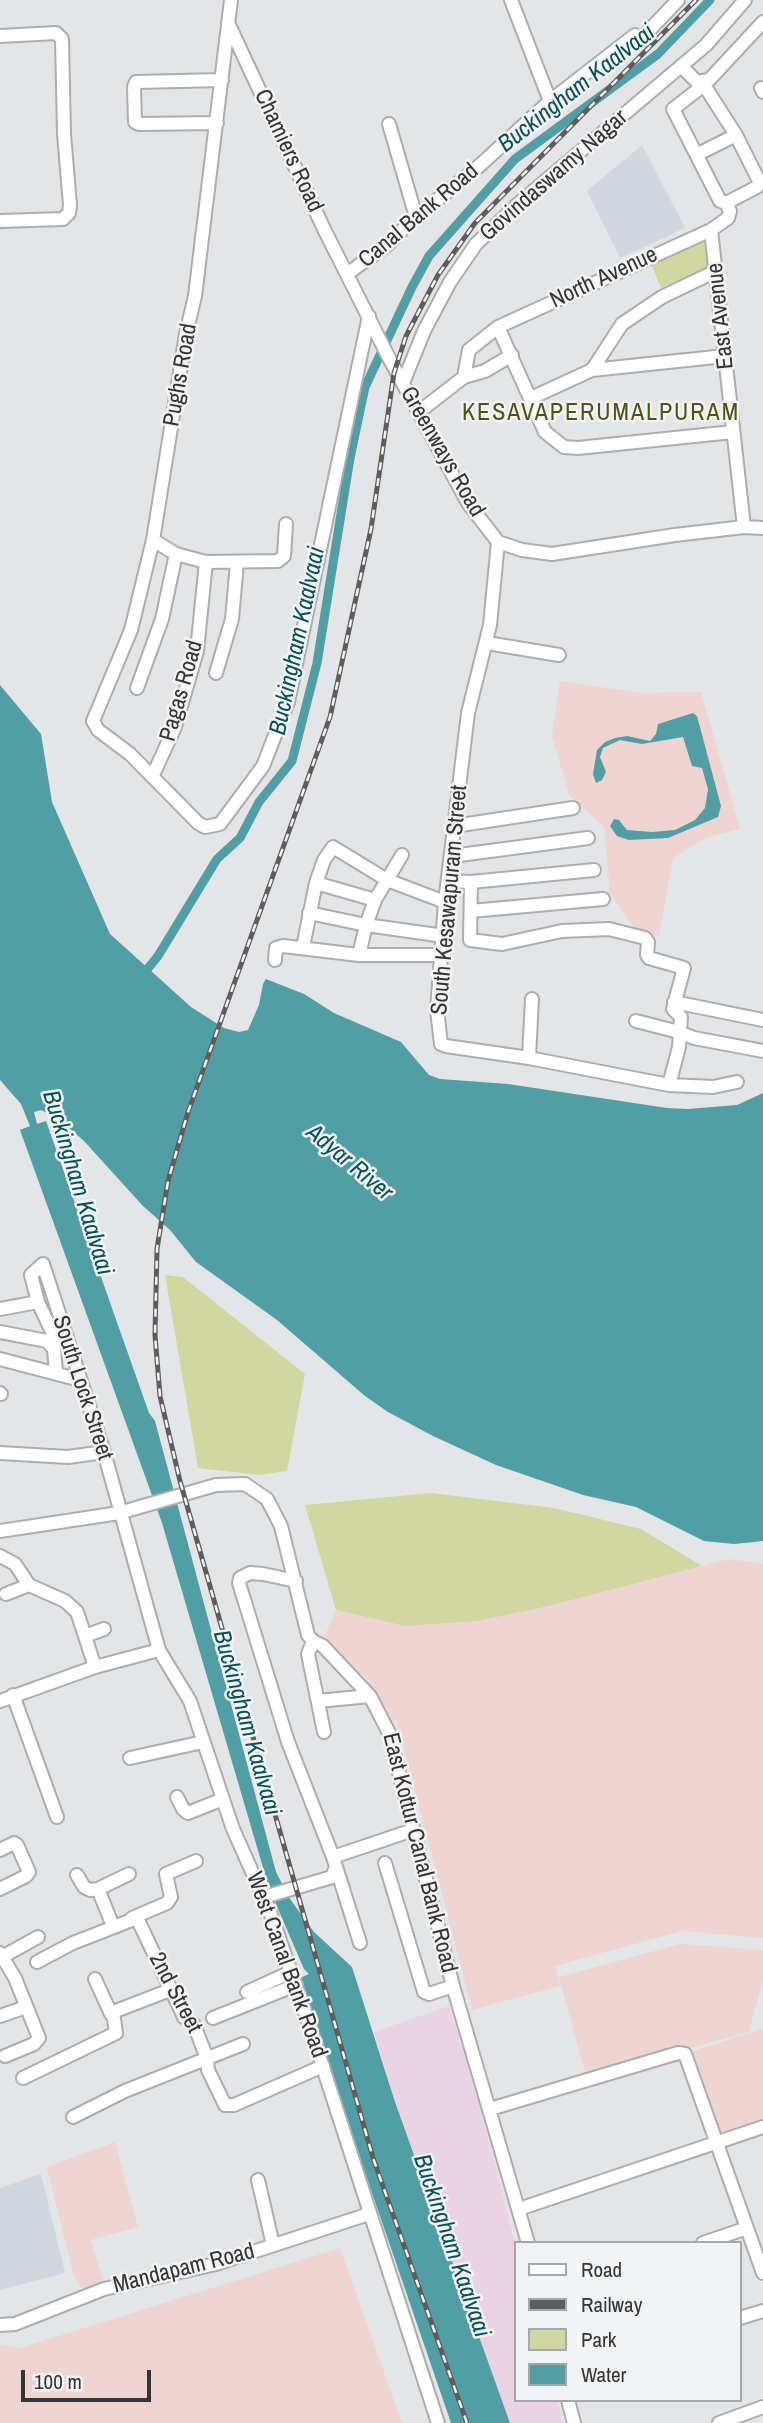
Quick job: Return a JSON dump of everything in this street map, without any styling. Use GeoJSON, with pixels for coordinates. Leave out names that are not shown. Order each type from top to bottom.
{"type":"FeatureCollection","features":[{"type":"Feature","properties":{"kind":"street","name":"Pughs Road"},"geometry":{"type":"LineString","coordinates":[[153,775],[98,730],[93,721],[131,630],[153,540],[186,334],[195,296],[232,0]]}},
{"type":"Feature","properties":{"kind":"street"},"geometry":{"type":"LineString","coordinates":[[511,0],[550,101]]}},
{"type":"Feature","properties":{"kind":"street","name":"Canal Bank Road"},"geometry":{"type":"LineString","coordinates":[[347,274],[387,245],[550,101],[635,35],[640,40],[678,0]]}},
{"type":"Feature","properties":{"kind":"street","name":"Govindaswamy Nagar"},"geometry":{"type":"LineString","coordinates":[[403,383],[424,331],[450,282],[476,244],[518,204],[706,45],[745,0]]}},
{"type":"Feature","properties":{"kind":"street"},"geometry":{"type":"LineString","coordinates":[[681,66],[697,82],[709,80],[758,39],[763,22]]}},
{"type":"Feature","properties":{"kind":"street","name":"Chamiers Road"},"geometry":{"type":"LineString","coordinates":[[230,27],[347,274]]}},
{"type":"Feature","properties":{"kind":"street"},"geometry":{"type":"LineString","coordinates":[[0,36],[56,33],[62,39],[64,134],[70,205],[69,214],[63,219],[0,221]]}},
{"type":"Feature","properties":{"kind":"street"},"geometry":{"type":"LineString","coordinates":[[217,123],[139,124],[135,122],[134,87],[136,82],[222,80]]}},
{"type":"Feature","properties":{"kind":"street"},"geometry":{"type":"LineString","coordinates":[[704,85],[736,135],[760,183],[726,202],[720,201],[698,154],[673,109],[704,85]]}},
{"type":"Feature","properties":{"kind":"street"},"geometry":{"type":"LineString","coordinates":[[389,124],[416,217]]}},
{"type":"Feature","properties":{"kind":"street"},"geometry":{"type":"LineString","coordinates":[[698,154],[736,135]]}},
{"type":"Feature","properties":{"kind":"street"},"geometry":{"type":"LineString","coordinates":[[711,230],[728,218],[730,212],[726,202]]}},
{"type":"Feature","properties":{"kind":"street","name":"East Avenue"},"geometry":{"type":"LineString","coordinates":[[711,230],[744,527]]}},
{"type":"Feature","properties":{"kind":"street","name":"North Avenue"},"geometry":{"type":"LineString","coordinates":[[464,377],[469,350],[498,327],[711,230]]}},
{"type":"Feature","properties":{"kind":"street"},"geometry":{"type":"LineString","coordinates":[[592,370],[622,324],[662,298],[716,271]]}},
{"type":"Feature","properties":{"kind":"street","name":"Greenways Road"},"geometry":{"type":"LineString","coordinates":[[347,274],[390,360],[468,503],[498,542],[522,550],[552,554],[675,535],[744,527],[763,528]]}},
{"type":"Feature","properties":{"kind":"street"},"geometry":{"type":"LineString","coordinates":[[153,775],[198,823],[213,827],[226,816],[263,766],[289,702],[369,316]]}},
{"type":"Feature","properties":{"kind":"street"},"geometry":{"type":"LineString","coordinates":[[498,327],[545,432],[564,447],[578,448],[733,432]]}},
{"type":"Feature","properties":{"kind":"street"},"geometry":{"type":"LineString","coordinates":[[419,411],[464,377],[485,371],[512,355]]}},
{"type":"Feature","properties":{"kind":"street"},"geometry":{"type":"LineString","coordinates":[[531,398],[592,370],[725,356]]}},
{"type":"Feature","properties":{"kind":"street"},"geometry":{"type":"LineString","coordinates":[[153,540],[176,554],[206,562],[237,563],[281,559],[284,556],[286,524]]}},
{"type":"Feature","properties":{"kind":"street","name":"South Kesawapuram Street"},"geometry":{"type":"LineString","coordinates":[[498,542],[487,643],[468,713],[454,826],[437,1010],[441,1044],[529,1058],[669,1086],[713,1087],[737,1082]]}},
{"type":"Feature","properties":{"kind":"street"},"geometry":{"type":"LineString","coordinates":[[137,688],[162,619],[176,554]]}},
{"type":"Feature","properties":{"kind":"street","name":"Pagas Road"},"geometry":{"type":"LineString","coordinates":[[153,775],[175,727],[197,651],[206,562]]}},
{"type":"Feature","properties":{"kind":"street"},"geometry":{"type":"LineString","coordinates":[[216,673],[232,619],[237,563]]}},
{"type":"Feature","properties":{"kind":"street"},"geometry":{"type":"LineString","coordinates":[[487,643],[559,655]]}},
{"type":"Feature","properties":{"kind":"street"},"geometry":{"type":"LineString","coordinates":[[454,826],[573,808]]}},
{"type":"Feature","properties":{"kind":"street"},"geometry":{"type":"LineString","coordinates":[[452,856],[588,838]]}},
{"type":"Feature","properties":{"kind":"street"},"geometry":{"type":"LineString","coordinates":[[303,947],[316,883],[324,860],[333,846],[387,880],[446,902]]}},
{"type":"Feature","properties":{"kind":"street"},"geometry":{"type":"LineString","coordinates":[[359,956],[375,900],[402,855]]}},
{"type":"Feature","properties":{"kind":"street"},"geometry":{"type":"LineString","coordinates":[[449,881],[471,882],[594,870]]}},
{"type":"Feature","properties":{"kind":"street"},"geometry":{"type":"LineString","coordinates":[[471,882],[471,940],[502,944],[562,931],[609,929],[645,939],[648,942],[649,958],[684,968],[674,1003],[674,1012],[681,1017],[679,1047],[669,1086]]}},
{"type":"Feature","properties":{"kind":"street"},"geometry":{"type":"LineString","coordinates":[[316,883],[375,900]]}},
{"type":"Feature","properties":{"kind":"street"},"geometry":{"type":"LineString","coordinates":[[471,911],[603,899]]}},
{"type":"Feature","properties":{"kind":"street"},"geometry":{"type":"LineString","coordinates":[[309,913],[366,925],[444,936]]}},
{"type":"Feature","properties":{"kind":"street"},"geometry":{"type":"LineString","coordinates":[[275,960],[274,951],[279,947],[303,947],[359,956],[443,956]]}},
{"type":"Feature","properties":{"kind":"street"},"geometry":{"type":"LineString","coordinates":[[529,1058],[532,999]]}},
{"type":"Feature","properties":{"kind":"street"},"geometry":{"type":"LineString","coordinates":[[674,1003],[763,1020]]}},
{"type":"Feature","properties":{"kind":"street"},"geometry":{"type":"LineString","coordinates":[[636,1021],[694,1038],[763,1051]]}},
{"type":"Feature","properties":{"kind":"street","name":"South Lock Street"},"geometry":{"type":"LineString","coordinates":[[38,1302],[30,1279],[33,1272],[43,1264],[104,1452],[119,1513]]}},
{"type":"Feature","properties":{"kind":"street"},"geometry":{"type":"LineString","coordinates":[[0,1309],[38,1302],[53,1334],[68,1344]]}},
{"type":"Feature","properties":{"kind":"street"},"geometry":{"type":"LineString","coordinates":[[0,1332],[47,1340],[54,1349],[56,1373]]}},
{"type":"Feature","properties":{"kind":"street"},"geometry":{"type":"LineString","coordinates":[[0,1359],[80,1380]]}},
{"type":"Feature","properties":{"kind":"street"},"geometry":{"type":"LineString","coordinates":[[0,1453],[68,1457],[104,1452]]}},
{"type":"Feature","properties":{"kind":"street"},"geometry":{"type":"LineString","coordinates":[[0,1531],[119,1513],[216,1485],[245,1484],[267,1499],[281,1525],[307,1632],[313,1641],[308,1654],[324,1732]]}},
{"type":"Feature","properties":{"kind":"street","name":"West Canal Bank Road"},"geometry":{"type":"LineString","coordinates":[[119,1513],[159,1650],[190,1702],[233,1829],[267,1897],[438,2423]]}},
{"type":"Feature","properties":{"kind":"street"},"geometry":{"type":"LineString","coordinates":[[0,1556],[15,1564],[29,1585],[65,1601],[77,1612],[95,1667]]}},
{"type":"Feature","properties":{"kind":"street"},"geometry":{"type":"LineString","coordinates":[[296,1581],[250,1573],[240,1578],[239,1583],[288,1742],[335,1862],[360,1943]]}},
{"type":"Feature","properties":{"kind":"street"},"geometry":{"type":"LineString","coordinates":[[6,1594],[29,1585]]}},
{"type":"Feature","properties":{"kind":"street"},"geometry":{"type":"LineString","coordinates":[[85,1636],[104,1629]]}},
{"type":"Feature","properties":{"kind":"street","name":"East Kottur Canal Bank Road"},"geometry":{"type":"LineString","coordinates":[[313,1641],[323,1646],[370,1696],[389,1733],[453,1986],[490,2109]]}},
{"type":"Feature","properties":{"kind":"street"},"geometry":{"type":"LineString","coordinates":[[0,1701],[95,1667],[159,1650]]}},
{"type":"Feature","properties":{"kind":"street"},"geometry":{"type":"LineString","coordinates":[[13,1695],[57,1817]]}},
{"type":"Feature","properties":{"kind":"street"},"geometry":{"type":"LineString","coordinates":[[318,1701],[370,1696]]}},
{"type":"Feature","properties":{"kind":"street"},"geometry":{"type":"LineString","coordinates":[[130,1758],[203,1742]]}},
{"type":"Feature","properties":{"kind":"street"},"geometry":{"type":"LineString","coordinates":[[177,1797],[188,1813],[223,1799]]}},
{"type":"Feature","properties":{"kind":"street"},"geometry":{"type":"LineString","coordinates":[[335,1862],[413,1830]]}},
{"type":"Feature","properties":{"kind":"street"},"geometry":{"type":"LineString","coordinates":[[0,1850],[17,1844],[29,1872],[0,1889]]}},
{"type":"Feature","properties":{"kind":"street"},"geometry":{"type":"LineString","coordinates":[[37,1962],[167,1903],[171,1897],[166,1874],[195,1860]]}},
{"type":"Feature","properties":{"kind":"street"},"geometry":{"type":"LineString","coordinates":[[267,1897],[329,1878],[335,1874],[335,1862]]}},
{"type":"Feature","properties":{"kind":"street"},"geometry":{"type":"LineString","coordinates":[[385,1863],[424,1992],[432,1994],[453,1986]]}},
{"type":"Feature","properties":{"kind":"street"},"geometry":{"type":"LineString","coordinates":[[77,1875],[84,1887],[90,1890],[98,1889],[129,1874]]}},
{"type":"Feature","properties":{"kind":"street"},"geometry":{"type":"LineString","coordinates":[[98,1889],[113,1926]]}},
{"type":"Feature","properties":{"kind":"street","name":"2nd Street"},"geometry":{"type":"LineString","coordinates":[[134,1918],[184,2017],[194,2025],[207,2059],[208,2070],[223,2103],[228,2106],[323,2066]]}},
{"type":"Feature","properties":{"kind":"street"},"geometry":{"type":"LineString","coordinates":[[5,2056],[34,2044],[38,2035],[15,1978],[1,1955],[38,1937]]}},
{"type":"Feature","properties":{"kind":"street"},"geometry":{"type":"LineString","coordinates":[[247,1992],[291,1972]]}},
{"type":"Feature","properties":{"kind":"street"},"geometry":{"type":"LineString","coordinates":[[23,2078],[116,2033],[117,2029],[95,1979]]}},
{"type":"Feature","properties":{"kind":"street"},"geometry":{"type":"LineString","coordinates":[[213,2018],[296,1985]]}},
{"type":"Feature","properties":{"kind":"street"},"geometry":{"type":"LineString","coordinates":[[111,2014],[170,1990]]}},
{"type":"Feature","properties":{"kind":"street"},"geometry":{"type":"LineString","coordinates":[[0,2016],[26,2007]]}},
{"type":"Feature","properties":{"kind":"street"},"geometry":{"type":"LineString","coordinates":[[73,2117],[125,2091],[243,2044]]}},
{"type":"Feature","properties":{"kind":"street"},"geometry":{"type":"LineString","coordinates":[[527,2241],[490,2109],[682,2053],[689,2059],[762,2269]]}},
{"type":"Feature","properties":{"kind":"street"},"geometry":{"type":"LineString","coordinates":[[519,2209],[763,2127]]}},
{"type":"Feature","properties":{"kind":"street"},"geometry":{"type":"LineString","coordinates":[[258,2180],[273,2245]]}},
{"type":"Feature","properties":{"kind":"street","name":"Mandapam Road"},"geometry":{"type":"LineString","coordinates":[[0,2325],[15,2324],[104,2289],[216,2264],[369,2214]]}},
{"type":"Feature","properties":{"kind":"street"},"geometry":{"type":"LineString","coordinates":[[709,2241],[747,2228]]}},
{"type":"Feature","properties":{"kind":"street"},"geometry":{"type":"LineString","coordinates":[[742,2317],[763,2311]]}},
{"type":"Feature","properties":{"kind":"street"},"geometry":{"type":"LineString","coordinates":[[569,2402],[574,2423]]}},
{"type":"Feature","properties":{"kind":"street"},"geometry":{"type":"LineString","coordinates":[[719,2423],[763,2407]]}},
{"type":"Feature","properties":{"kind":"shaded area"},"geometry":{"type":"Polygon","coordinates":[[[642,145],[685,228],[620,258],[587,191],[642,145]]]}},
{"type":"Feature","properties":{"kind":"shaded area"},"geometry":{"type":"Polygon","coordinates":[[[560,681],[641,693],[701,692],[740,829],[705,838],[673,858],[659,936],[637,931],[610,893],[604,827],[569,795],[552,736],[560,681]]]}},
{"type":"Feature","properties":{"kind":"shaded area"},"geometry":{"type":"Polygon","coordinates":[[[729,1559],[763,1564],[763,1938],[682,1931],[555,1966],[560,1986],[472,2010],[396,1718],[390,1724],[367,1687],[370,1681],[321,1644],[336,1610],[405,1626],[478,1621],[549,1606],[729,1559]]]}},
{"type":"Feature","properties":{"kind":"shaded area"},"geometry":{"type":"Polygon","coordinates":[[[680,1944],[763,1950],[763,1979],[749,2032],[586,2076],[559,1977],[680,1944]]]}},
{"type":"Feature","properties":{"kind":"shaded area"},"geometry":{"type":"Polygon","coordinates":[[[449,2006],[478,2100],[515,2241],[514,2402],[558,2402],[563,2423],[510,2423],[395,2102],[374,2032],[449,2006]]]}},
{"type":"Feature","properties":{"kind":"shaded area"},"geometry":{"type":"Polygon","coordinates":[[[763,2029],[763,2122],[720,2138],[693,2051],[763,2029]]]}},
{"type":"Feature","properties":{"kind":"shaded area"},"geometry":{"type":"Polygon","coordinates":[[[115,2142],[138,2227],[91,2240],[105,2287],[86,2293],[74,2276],[47,2167],[115,2142]]]}},
{"type":"Feature","properties":{"kind":"shaded area"},"geometry":{"type":"Polygon","coordinates":[[[41,2174],[65,2273],[0,2290],[0,2188],[41,2174]]]}},
{"type":"Feature","properties":{"kind":"shaded area"},"geometry":{"type":"Polygon","coordinates":[[[340,2248],[402,2423],[0,2423],[0,2344],[20,2348],[340,2248]]]}},
{"type":"Feature","properties":{"kind":"green space"},"geometry":{"type":"Polygon","coordinates":[[[708,239],[712,266],[661,288],[651,263],[708,239]]]}},
{"type":"Feature","properties":{"kind":"green space"},"geometry":{"type":"Polygon","coordinates":[[[165,1275],[183,1277],[305,1374],[287,1471],[259,1475],[198,1468],[165,1275]]]}},
{"type":"Feature","properties":{"kind":"green space"},"geometry":{"type":"Polygon","coordinates":[[[431,1493],[554,1508],[641,1529],[702,1566],[549,1606],[478,1621],[405,1626],[336,1610],[305,1505],[431,1493]]]}},
{"type":"Feature","properties":{"kind":"water","name":"Adyar River"},"geometry":{"type":"Polygon","coordinates":[[[0,685],[41,734],[52,802],[110,934],[191,1007],[224,1028],[239,1032],[248,1030],[266,979],[304,994],[334,1013],[401,1042],[429,1075],[440,1079],[508,1084],[688,1109],[737,1105],[763,1093],[763,1541],[734,1544],[704,1541],[636,1507],[583,1495],[496,1465],[388,1412],[365,1396],[277,1320],[196,1262],[170,1230],[143,1206],[84,1141],[59,1119],[41,1110],[34,1112],[37,1124],[46,1121],[149,1413],[155,1421],[276,1872],[290,1899],[314,1932],[352,1967],[395,2102],[510,2423],[451,2423],[301,1986],[300,1978],[309,1974],[304,1969],[269,1888],[162,1523],[20,1130],[30,1126],[21,1104],[0,1080],[0,685]]]}},
{"type":"Feature","properties":{"kind":"water"},"geometry":{"type":"Polygon","coordinates":[[[693,713],[697,716],[721,806],[718,817],[668,838],[629,840],[617,836],[610,826],[614,819],[619,820],[627,830],[652,832],[675,830],[695,820],[705,808],[708,789],[702,768],[692,766],[683,737],[642,744],[620,740],[603,748],[600,757],[606,772],[602,780],[596,783],[593,774],[597,750],[605,742],[615,738],[627,736],[650,741],[656,734],[658,724],[693,713]]]}},
{"type":"Feature","properties":{"kind":"waterway","name":"Buckingham Kaalvaai"},"geometry":{"type":"LineString","coordinates":[[141,977],[158,956],[217,859],[240,838],[259,802],[292,761],[317,663],[350,458],[365,387],[429,256],[515,159],[658,54],[710,0]]}},
{"type":"Feature","properties":{"kind":"railway"},"geometry":{"type":"LineString","coordinates":[[467,2423],[373,2158],[180,1481],[160,1396],[155,1335],[157,1249],[168,1181],[188,1112],[330,717],[371,529],[394,373],[406,336],[438,275],[475,223],[696,0]]}},
{"type":"Feature","properties":{"kind":"district","name":"KESAVAPERUMALPURAM"},"geometry":{"type":"Point","coordinates":[601,414]}}]}
